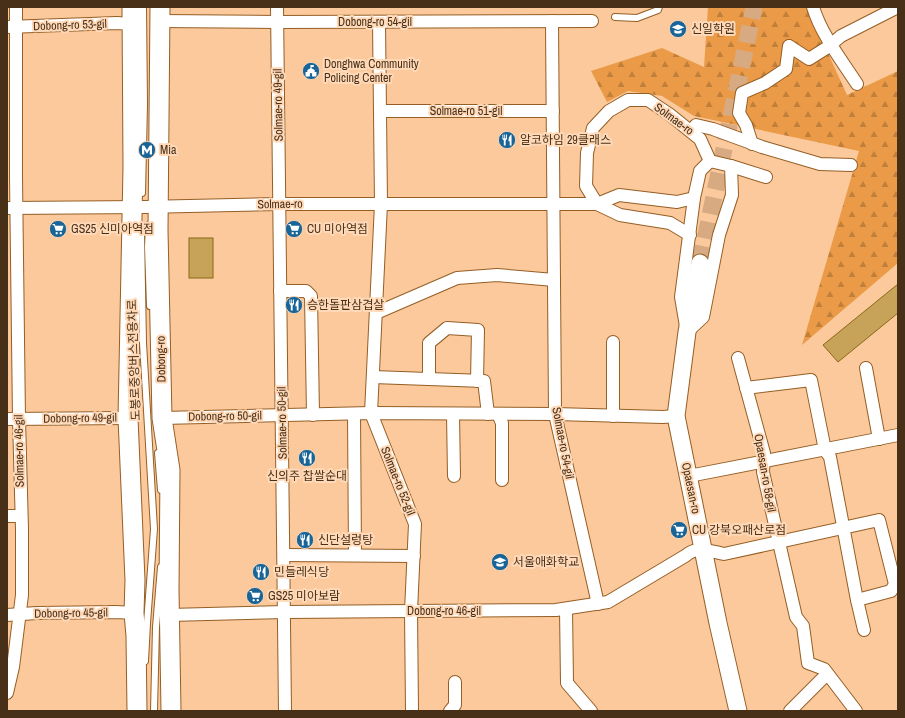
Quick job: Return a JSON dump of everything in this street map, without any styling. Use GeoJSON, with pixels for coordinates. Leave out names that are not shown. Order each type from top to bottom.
{"type":"FeatureCollection","features":[{"type":"Feature","properties":{"kind":"main road","name":"Dobong-ro"},"geometry":{"type":"LineString","coordinates":[[137,711],[136,636],[128,418],[146,210],[159,14]]}},
{"type":"Feature","properties":{"kind":"main road","name":"Dobong-ro"},"geometry":{"type":"LineString","coordinates":[[132,15],[133,167],[146,210],[159,424],[170,470],[169,615],[171,711]]}},
{"type":"Feature","properties":{"kind":"street","name":"Solmae-ro 46-gil"},"geometry":{"type":"LineString","coordinates":[[7,693],[13,667],[22,595],[21,516],[13,419],[12,27],[16,7]]}},
{"type":"Feature","properties":{"kind":"street","name":"Solmae-ro 49-gil"},"geometry":{"type":"LineString","coordinates":[[277,7],[279,204]]}},
{"type":"Feature","properties":{"kind":"street"},"geometry":{"type":"LineString","coordinates":[[813,7],[815,14],[832,44],[857,84]]}},
{"type":"Feature","properties":{"kind":"street"},"geometry":{"type":"LineString","coordinates":[[752,144],[746,124],[739,113],[742,93],[765,83],[786,69],[789,46],[809,59],[832,44],[841,36],[898,7]]}},
{"type":"Feature","properties":{"kind":"street","name":"Dobong-ro 54-gil"},"geometry":{"type":"LineString","coordinates":[[159,14],[277,22],[592,21]]}},
{"type":"Feature","properties":{"kind":"street","name":"Dobong-ro 53-gil"},"geometry":{"type":"LineString","coordinates":[[12,27],[132,15]]}},
{"type":"Feature","properties":{"kind":"street"},"geometry":{"type":"LineString","coordinates":[[552,21],[553,204]]}},
{"type":"Feature","properties":{"kind":"street"},"geometry":{"type":"LineString","coordinates":[[379,22],[381,204]]}},
{"type":"Feature","properties":{"kind":"street","name":"Solmae-ro"},"geometry":{"type":"LineString","coordinates":[[598,204],[586,186],[586,153],[593,128],[609,111],[628,100],[648,100],[669,114],[700,139],[710,161]]}},
{"type":"Feature","properties":{"kind":"street","name":"Solmae-ro 51-gil"},"geometry":{"type":"LineString","coordinates":[[380,111],[553,110]]}},
{"type":"Feature","properties":{"kind":"street"},"geometry":{"type":"LineString","coordinates":[[691,131],[696,125],[713,129],[752,144],[820,164],[851,165]]}},
{"type":"Feature","properties":{"kind":"street"},"geometry":{"type":"LineString","coordinates":[[687,332],[682,297],[694,198],[700,171],[710,161],[731,166],[766,178]]}},
{"type":"Feature","properties":{"kind":"street"},"geometry":{"type":"LineString","coordinates":[[687,332],[703,317],[719,235],[732,195],[731,166]]}},
{"type":"Feature","properties":{"kind":"street","name":"Solmae-ro"},"geometry":{"type":"LineString","coordinates":[[598,204],[619,194],[677,202],[694,198]]}},
{"type":"Feature","properties":{"kind":"street","name":"Solmae-ro"},"geometry":{"type":"LineString","coordinates":[[12,208],[146,210],[279,204],[598,204],[620,214],[670,223],[690,235]]}},
{"type":"Feature","properties":{"kind":"street","name":"Solmae-ro 50-gil"},"geometry":{"type":"LineString","coordinates":[[279,204],[285,711]]}},
{"type":"Feature","properties":{"kind":"street","name":"Solmae-ro 52-gil"},"geometry":{"type":"LineString","coordinates":[[381,204],[371,413],[415,524],[411,611],[412,711]]}},
{"type":"Feature","properties":{"kind":"street","name":"Solmae-ro 54-gil"},"geometry":{"type":"LineString","coordinates":[[553,204],[555,414],[598,604]]}},
{"type":"Feature","properties":{"kind":"street","name":"Opaesan-ro"},"geometry":{"type":"LineString","coordinates":[[700,263],[687,332],[676,416],[738,711]]}},
{"type":"Feature","properties":{"kind":"street"},"geometry":{"type":"LineString","coordinates":[[376,313],[457,278],[496,275],[554,280]]}},
{"type":"Feature","properties":{"kind":"street"},"geometry":{"type":"LineString","coordinates":[[280,291],[306,291],[311,296],[313,415]]}},
{"type":"Feature","properties":{"kind":"street"},"geometry":{"type":"LineString","coordinates":[[429,379],[429,343],[447,328],[478,330],[477,381]]}},
{"type":"Feature","properties":{"kind":"street"},"geometry":{"type":"LineString","coordinates":[[613,342],[613,416]]}},
{"type":"Feature","properties":{"kind":"street","name":"Opaesan-ro 58-gil"},"geometry":{"type":"LineString","coordinates":[[738,358],[764,454],[764,472],[796,617],[802,626],[808,663],[824,669],[827,674]]}},
{"type":"Feature","properties":{"kind":"street"},"geometry":{"type":"LineString","coordinates":[[866,368],[879,439]]}},
{"type":"Feature","properties":{"kind":"street"},"geometry":{"type":"LineString","coordinates":[[373,377],[484,381],[493,414],[502,423],[502,480]]}},
{"type":"Feature","properties":{"kind":"street"},"geometry":{"type":"LineString","coordinates":[[746,388],[811,380],[825,450],[830,457],[864,630]]}},
{"type":"Feature","properties":{"kind":"street","name":"Dobong-ro 50-gil"},"geometry":{"type":"LineString","coordinates":[[159,424],[282,416],[371,413],[676,416]]}},
{"type":"Feature","properties":{"kind":"street"},"geometry":{"type":"LineString","coordinates":[[354,414],[355,555]]}},
{"type":"Feature","properties":{"kind":"street"},"geometry":{"type":"LineString","coordinates":[[453,414],[454,476]]}},
{"type":"Feature","properties":{"kind":"street","name":"Dobong-ro 49-gil"},"geometry":{"type":"LineString","coordinates":[[13,419],[128,418]]}},
{"type":"Feature","properties":{"kind":"street"},"geometry":{"type":"LineString","coordinates":[[688,476],[898,435]]}},
{"type":"Feature","properties":{"kind":"street"},"geometry":{"type":"LineString","coordinates":[[7,516],[21,516]]}},
{"type":"Feature","properties":{"kind":"street"},"geometry":{"type":"LineString","coordinates":[[703,549],[724,554],[879,520],[895,584],[891,591],[857,600]]}},
{"type":"Feature","properties":{"kind":"street","name":"Dobong-ro 46-gil"},"geometry":{"type":"LineString","coordinates":[[169,615],[285,612],[566,609],[608,602],[685,556],[691,550],[703,549]]}},
{"type":"Feature","properties":{"kind":"street"},"geometry":{"type":"LineString","coordinates":[[284,555],[414,556]]}},
{"type":"Feature","properties":{"kind":"street"},"geometry":{"type":"LineString","coordinates":[[566,609],[567,683],[591,711]]}},
{"type":"Feature","properties":{"kind":"street","name":"Dobong-ro 45-gil"},"geometry":{"type":"LineString","coordinates":[[7,615],[38,613],[134,613]]}},
{"type":"Feature","properties":{"kind":"street"},"geometry":{"type":"LineString","coordinates":[[790,711],[827,674],[856,711]]}},
{"type":"Feature","properties":{"kind":"street"},"geometry":{"type":"LineString","coordinates":[[450,711],[455,705],[455,682]]}},
{"type":"Feature","properties":{"kind":"lane"},"geometry":{"type":"LineString","coordinates":[[143,7],[143,179],[151,314]]}},
{"type":"Feature","properties":{"kind":"lane"},"geometry":{"type":"LineString","coordinates":[[615,16],[637,18],[658,10],[659,7]]}},
{"type":"Feature","properties":{"kind":"lane"},"geometry":{"type":"LineString","coordinates":[[132,45],[144,89]]}},
{"type":"Feature","properties":{"kind":"lane"},"geometry":{"type":"LineString","coordinates":[[133,167],[144,104]]}},
{"type":"Feature","properties":{"kind":"lane","name":"도봉로중앙버스전용차로"},"geometry":{"type":"LineString","coordinates":[[140,228],[144,343],[154,529],[145,666]]}},
{"type":"Feature","properties":{"kind":"lane"},"geometry":{"type":"LineString","coordinates":[[155,399],[159,424]]}},
{"type":"Feature","properties":{"kind":"lane"},"geometry":{"type":"LineString","coordinates":[[158,446],[161,494]]}},
{"type":"Feature","properties":{"kind":"lane"},"geometry":{"type":"LineString","coordinates":[[154,711],[156,627],[161,560]]}},
{"type":"Feature","properties":{"kind":"green space"},"geometry":{"type":"Polygon","coordinates":[[[708,7],[807,7],[847,95],[898,71],[898,263],[802,345],[859,151],[694,116],[662,96],[628,91],[607,102],[591,71],[662,48],[704,67],[708,7]]]}},
{"type":"Feature","properties":{"kind":"building"},"geometry":{"type":"Polygon","coordinates":[[[189,238],[213,238],[213,278],[189,278],[189,238]]]}},
{"type":"Feature","properties":{"kind":"building"},"geometry":{"type":"Polygon","coordinates":[[[898,284],[898,313],[838,362],[823,345],[898,284]]]}},
{"type":"Feature","properties":{"kind":"tunnel"},"geometry":{"type":"LineString","coordinates":[[700,263],[754,7]]}},
{"type":"Feature","properties":{"kind":"place","name":"신일학원"},"geometry":{"type":"Point","coordinates":[678,29]}},
{"type":"Feature","properties":{"kind":"place","name":"Donghwa Community Policing Center"},"geometry":{"type":"Point","coordinates":[311,71]}},
{"type":"Feature","properties":{"kind":"place","name":"알코하임 29클래스"},"geometry":{"type":"Point","coordinates":[507,140]}},
{"type":"Feature","properties":{"kind":"place","name":"Mia"},"geometry":{"type":"Point","coordinates":[147,150]}},
{"type":"Feature","properties":{"kind":"place","name":"GS25 신미아역점"},"geometry":{"type":"Point","coordinates":[58,229]}},
{"type":"Feature","properties":{"kind":"place","name":"CU 미아역점"},"geometry":{"type":"Point","coordinates":[294,229]}},
{"type":"Feature","properties":{"kind":"place","name":"승한돌판삼겹살"},"geometry":{"type":"Point","coordinates":[294,305]}},
{"type":"Feature","properties":{"kind":"place","name":"신의주 찹쌀순대"},"geometry":{"type":"Point","coordinates":[307,458]}},
{"type":"Feature","properties":{"kind":"place","name":"CU 강북오패산로점"},"geometry":{"type":"Point","coordinates":[679,530]}},
{"type":"Feature","properties":{"kind":"place","name":"신단설렁탕"},"geometry":{"type":"Point","coordinates":[305,540]}},
{"type":"Feature","properties":{"kind":"place","name":"서울애화학교"},"geometry":{"type":"Point","coordinates":[500,562]}},
{"type":"Feature","properties":{"kind":"place","name":"민들레식당"},"geometry":{"type":"Point","coordinates":[261,572]}},
{"type":"Feature","properties":{"kind":"place","name":"GS25 미아보람"},"geometry":{"type":"Point","coordinates":[255,596]}}]}
